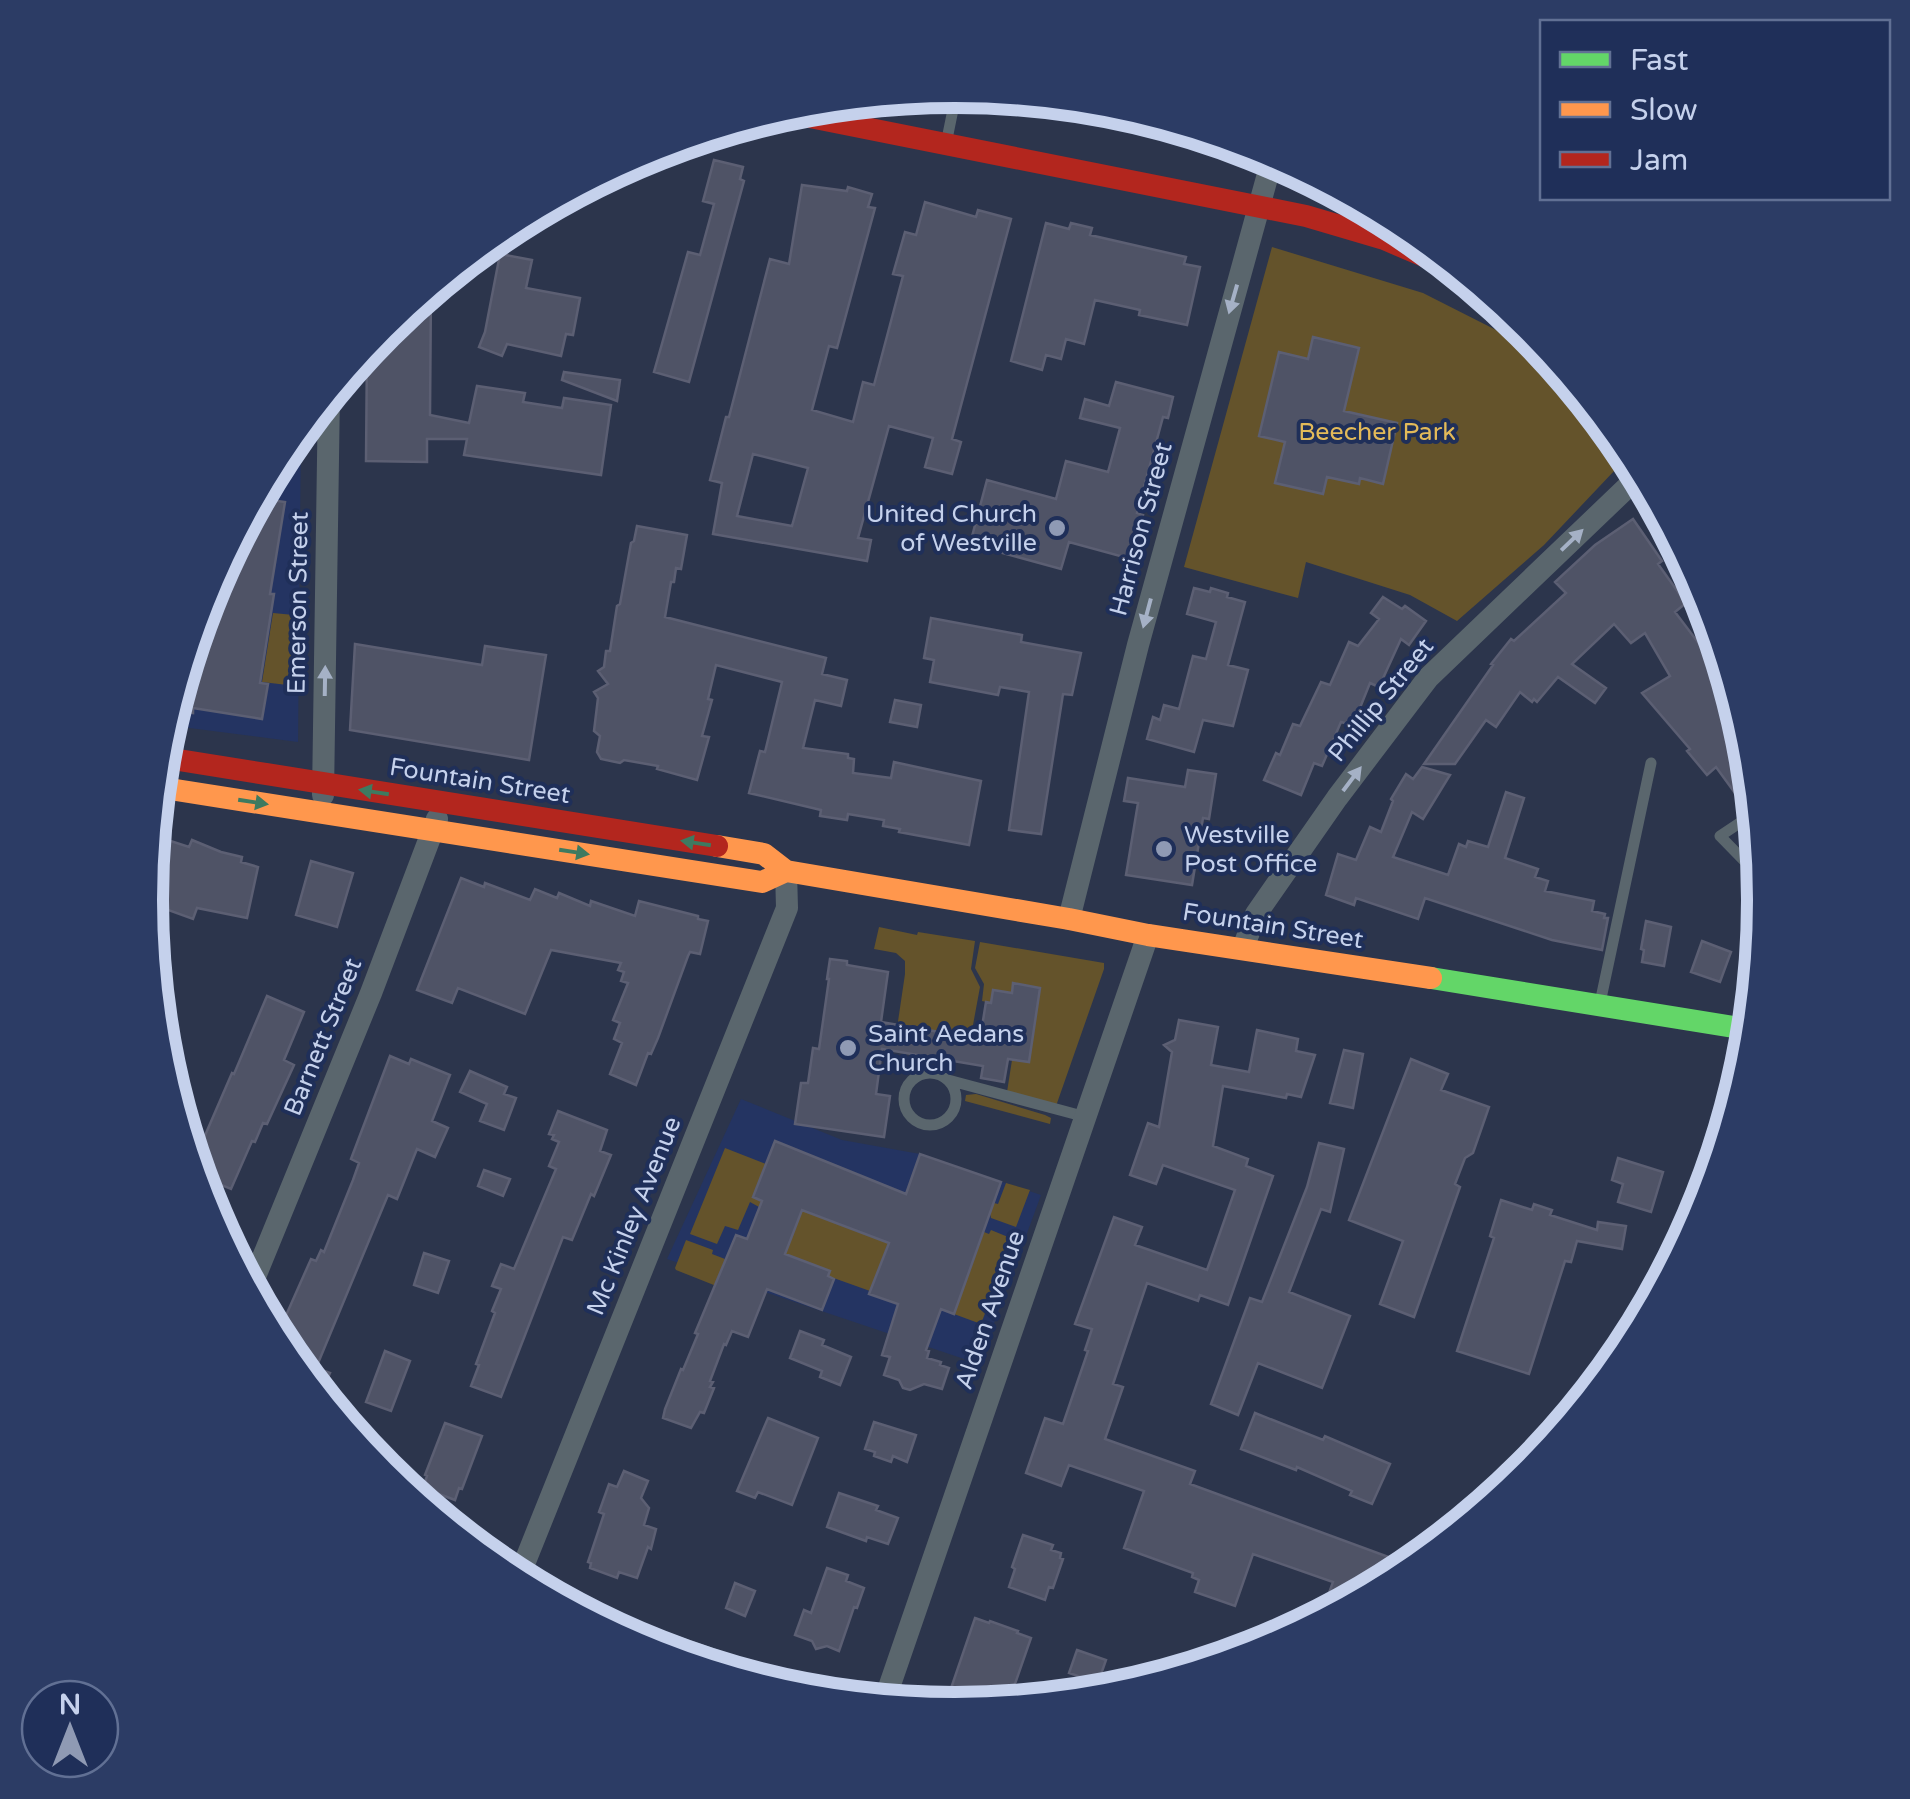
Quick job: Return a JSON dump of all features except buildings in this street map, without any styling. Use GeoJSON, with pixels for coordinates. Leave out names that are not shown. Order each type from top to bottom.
{"type":"FeatureCollection","features":[{"type":"Feature","properties":{"kind":"main road"},"geometry":{"type":"LineString","coordinates":[[843,116],[946,144],[1260,206],[1365,232],[1402,246]]}},
{"type":"Feature","properties":{"kind":"main road","name":"Fountain Street"},"geometry":{"type":"LineString","coordinates":[[176,759],[764,854],[786,871],[1148,935],[1736,1027]]}},
{"type":"Feature","properties":{"kind":"main road","name":"Fountain Street"},"geometry":{"type":"LineString","coordinates":[[171,789],[762,882],[786,871]]}},
{"type":"Feature","properties":{"kind":"street","name":"Harrison Street"},"geometry":{"type":"LineString","coordinates":[[1068,919],[1138,645],[1269,173]]}},
{"type":"Feature","properties":{"kind":"street","name":"Emerson Street"},"geometry":{"type":"LineString","coordinates":[[322,813],[329,415]]}},
{"type":"Feature","properties":{"kind":"street","name":"Phillip Street"},"geometry":{"type":"LineString","coordinates":[[1243,948],[1256,914],[1428,678],[1630,485]]}},
{"type":"Feature","properties":{"kind":"street","name":"Barnett Street"},"geometry":{"type":"LineString","coordinates":[[257,1273],[443,803]]}},
{"type":"Feature","properties":{"kind":"street","name":"Mc Kinley Avenue"},"geometry":{"type":"LineString","coordinates":[[524,1564],[787,908],[786,871]]}},
{"type":"Feature","properties":{"kind":"street","name":"Alden Avenue"},"geometry":{"type":"LineString","coordinates":[[889,1689],[1148,935]]}},
{"type":"Feature","properties":{"kind":"lane"},"geometry":{"type":"LineString","coordinates":[[946,144],[953,108]]}},
{"type":"Feature","properties":{"kind":"lane"},"geometry":{"type":"LineString","coordinates":[[1599,1005],[1651,763]]}},
{"type":"Feature","properties":{"kind":"lane"},"geometry":{"type":"LineString","coordinates":[[1742,821],[1720,836],[1746,863]]}},
{"type":"Feature","properties":{"kind":"lane"},"geometry":{"type":"LineString","coordinates":[[948,1080],[956,1104],[947,1120],[922,1125],[908,1114],[903,1098],[909,1082],[924,1074],[940,1075],[1086,1117]]}},
{"type":"Feature","properties":{"kind":"shaded area"},"geometry":{"type":"Polygon","coordinates":[[[301,453],[298,742],[182,727],[223,596],[269,503],[301,453]]]}},
{"type":"Feature","properties":{"kind":"shaded area"},"geometry":{"type":"Polygon","coordinates":[[[741,1099],[842,1140],[920,1154],[1041,1195],[979,1364],[667,1259],[741,1099]]]}},
{"type":"Feature","properties":{"kind":"green space","name":"Beecher Park"},"geometry":{"type":"Polygon","coordinates":[[[1272,247],[1423,293],[1498,331],[1550,377],[1615,470],[1544,545],[1457,621],[1410,595],[1306,562],[1298,598],[1184,567],[1272,247]]]}},
{"type":"Feature","properties":{"kind":"green space"},"geometry":{"type":"Polygon","coordinates":[[[273,613],[294,615],[296,686],[262,682],[273,613]]]}},
{"type":"Feature","properties":{"kind":"green space"},"geometry":{"type":"Polygon","coordinates":[[[879,927],[975,941],[971,969],[980,987],[966,1063],[962,1063],[966,1037],[911,1027],[896,1035],[905,961],[896,953],[874,949],[879,927]]]}},
{"type":"Feature","properties":{"kind":"green space"},"geometry":{"type":"Polygon","coordinates":[[[980,942],[1104,963],[1056,1106],[1007,1092],[1012,1060],[1029,1062],[1040,988],[1013,983],[1012,993],[993,991],[991,1003],[982,1001],[984,984],[975,968],[980,942]]]}},
{"type":"Feature","properties":{"kind":"green space"},"geometry":{"type":"Polygon","coordinates":[[[976,1094],[1045,1115],[1051,1118],[1050,1124],[965,1101],[966,1095],[976,1094]]]}},
{"type":"Feature","properties":{"kind":"green space"},"geometry":{"type":"Polygon","coordinates":[[[725,1148],[766,1164],[753,1197],[769,1202],[826,1207],[903,1203],[870,1291],[828,1276],[829,1271],[785,1254],[795,1227],[750,1202],[738,1230],[725,1226],[717,1244],[690,1234],[725,1148]]]}},
{"type":"Feature","properties":{"kind":"green space"},"geometry":{"type":"Polygon","coordinates":[[[1006,1183],[1030,1190],[1016,1227],[991,1218],[994,1203],[998,1204],[1006,1183]]]}},
{"type":"Feature","properties":{"kind":"green space"},"geometry":{"type":"Polygon","coordinates":[[[991,1230],[1013,1239],[981,1324],[954,1314],[984,1232],[989,1234],[991,1230]]]}},
{"type":"Feature","properties":{"kind":"green space"},"geometry":{"type":"Polygon","coordinates":[[[686,1240],[725,1259],[721,1270],[744,1281],[739,1295],[676,1270],[686,1240]]]}},
{"type":"Feature","properties":{"kind":"traffic: fast"},"geometry":{"type":"LineString","coordinates":[[1431,978],[1736,1027]]}},
{"type":"Feature","properties":{"kind":"traffic: slow"},"geometry":{"type":"LineString","coordinates":[[171,789],[762,882],[786,871]]}},
{"type":"Feature","properties":{"kind":"traffic: slow"},"geometry":{"type":"LineString","coordinates":[[717,846],[764,854],[786,871],[1148,935],[1431,978]]}},
{"type":"Feature","properties":{"kind":"traffic: jam"},"geometry":{"type":"LineString","coordinates":[[821,119],[1306,216],[1404,248]]}},
{"type":"Feature","properties":{"kind":"traffic: jam"},"geometry":{"type":"LineString","coordinates":[[176,760],[717,846]]}},
{"type":"Feature","properties":{"kind":"place","name":"United Church of Westville"},"geometry":{"type":"Point","coordinates":[1057,528]}},
{"type":"Feature","properties":{"kind":"place","name":"Westville Post Office"},"geometry":{"type":"Point","coordinates":[1164,849]}},
{"type":"Feature","properties":{"kind":"place","name":"Saint Aedans Church"},"geometry":{"type":"Point","coordinates":[848,1048]}}]}
